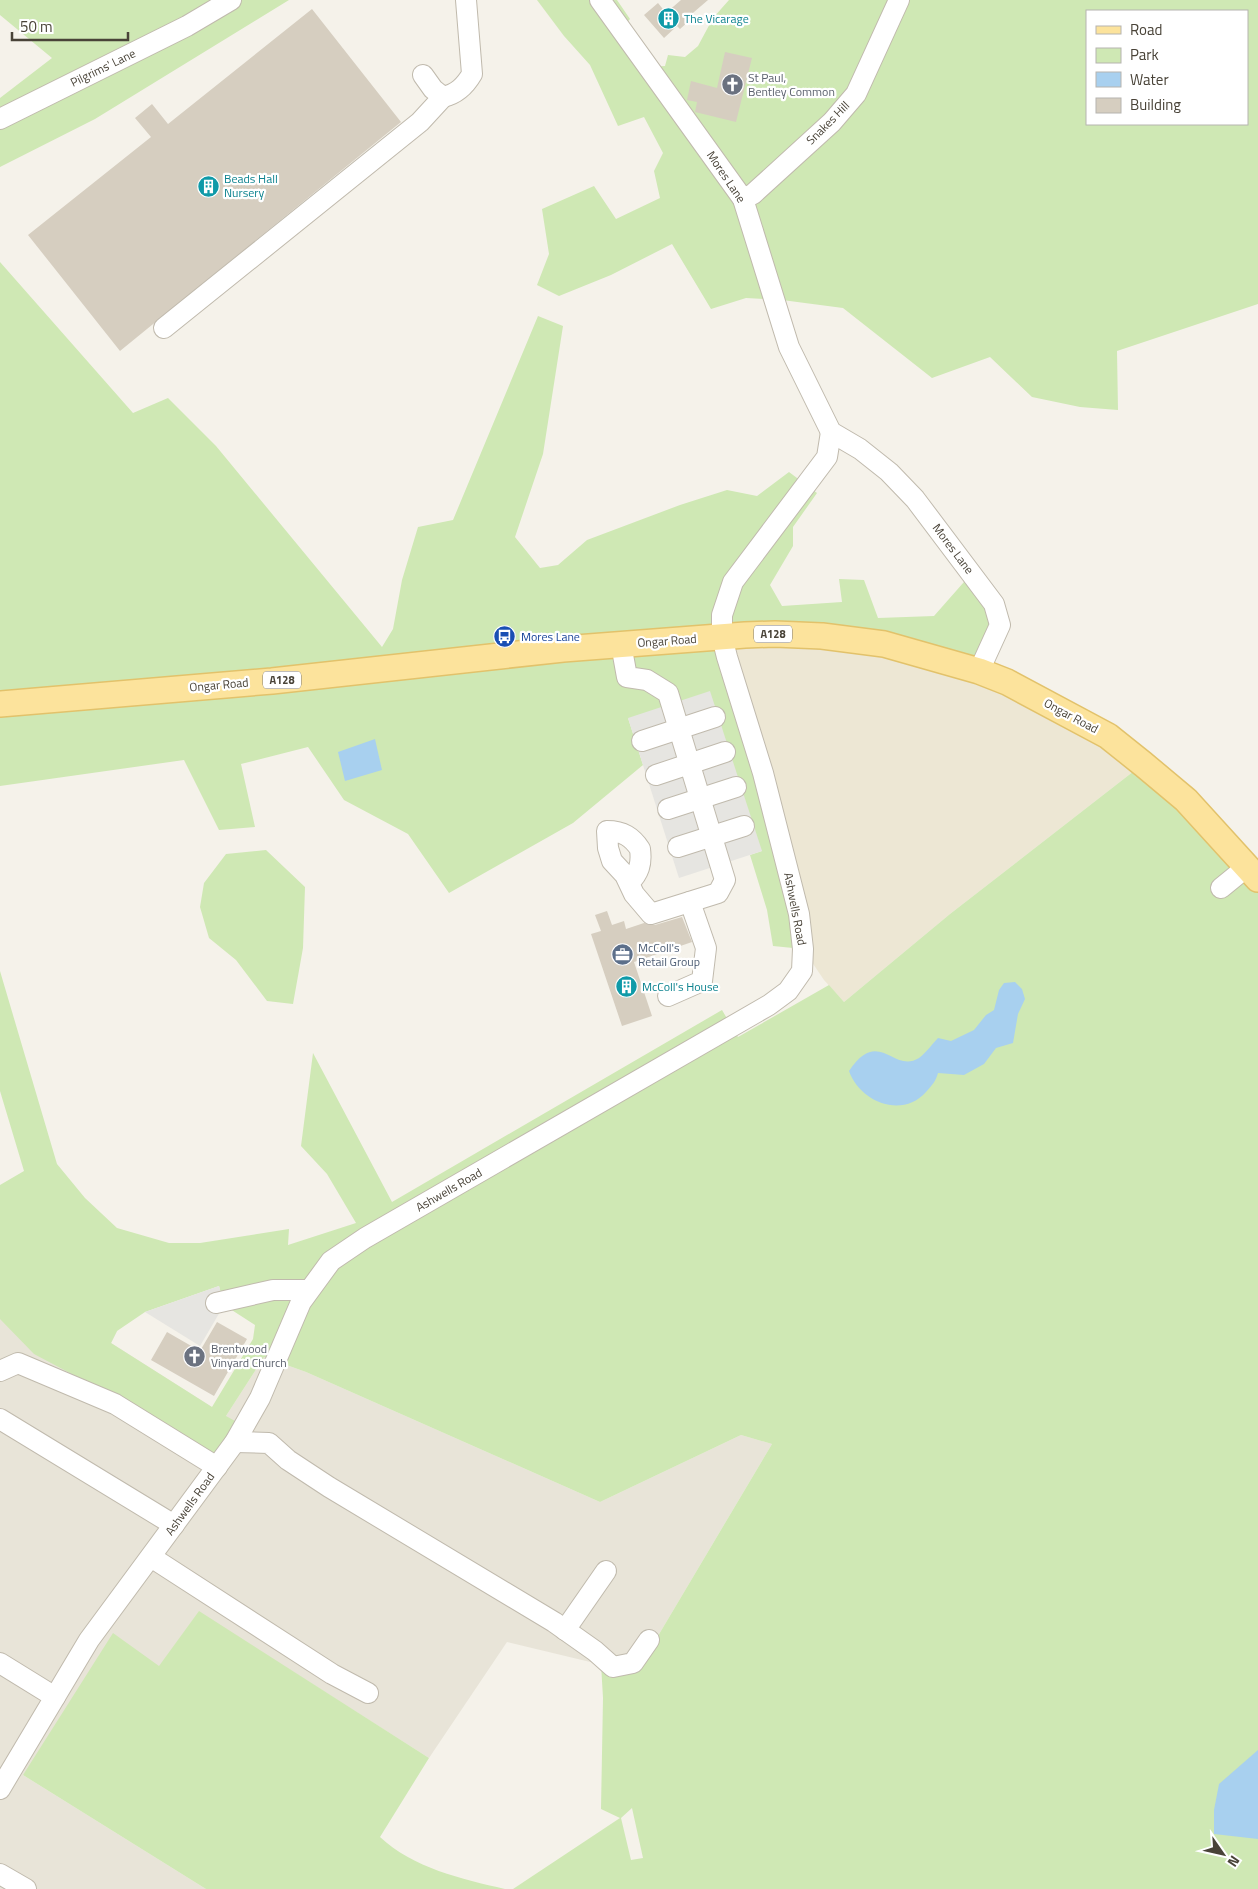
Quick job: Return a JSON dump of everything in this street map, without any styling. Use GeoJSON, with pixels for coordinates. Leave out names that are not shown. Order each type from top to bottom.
{"type":"FeatureCollection","features":[{"type":"Feature","properties":{"kind":"main road","name":"Ongar Road"},"geometry":{"type":"LineString","coordinates":[[0,704],[272,681],[621,644],[722,637],[775,634],[822,636],[884,644],[979,671],[1007,682],[1108,736],[1186,800],[1241,876]]}},
{"type":"Feature","properties":{"kind":"street","name":"Pilgrims' Lane"},"geometry":{"type":"LineString","coordinates":[[0,119],[187,26],[231,0]]}},
{"type":"Feature","properties":{"kind":"street"},"geometry":{"type":"LineString","coordinates":[[164,328],[420,122],[443,97],[454,94],[467,82],[472,74],[466,0]]}},
{"type":"Feature","properties":{"kind":"street","name":"Mores Lane"},"geometry":{"type":"LineString","coordinates":[[600,0],[743,199],[790,347],[831,432],[856,447],[890,472],[915,499],[994,604],[1000,624],[979,671]]}},
{"type":"Feature","properties":{"kind":"street","name":"Snakes Hill"},"geometry":{"type":"LineString","coordinates":[[743,199],[753,194],[832,122],[856,94],[899,0]]}},
{"type":"Feature","properties":{"kind":"street"},"geometry":{"type":"LineString","coordinates":[[423,75],[433,89],[443,97]]}},
{"type":"Feature","properties":{"kind":"street"},"geometry":{"type":"LineString","coordinates":[[722,637],[722,615],[733,582],[827,457],[831,432]]}},
{"type":"Feature","properties":{"kind":"street"},"geometry":{"type":"LineString","coordinates":[[827,457],[856,447]]}},
{"type":"Feature","properties":{"kind":"street","name":"Ashwells Road"},"geometry":{"type":"LineString","coordinates":[[0,1789],[89,1640],[235,1442],[253,1412],[301,1302],[332,1262],[365,1238],[769,1005],[788,991],[802,971],[804,950],[799,914],[763,773],[722,637]]}},
{"type":"Feature","properties":{"kind":"street"},"geometry":{"type":"LineString","coordinates":[[621,644],[627,677],[646,680],[668,693],[725,880],[718,893],[651,914],[634,894],[629,883]]}},
{"type":"Feature","properties":{"kind":"street"},"geometry":{"type":"LineString","coordinates":[[642,741],[715,717]]}},
{"type":"Feature","properties":{"kind":"street"},"geometry":{"type":"LineString","coordinates":[[656,776],[725,752]]}},
{"type":"Feature","properties":{"kind":"street"},"geometry":{"type":"LineString","coordinates":[[668,809],[736,787]]}},
{"type":"Feature","properties":{"kind":"street"},"geometry":{"type":"LineString","coordinates":[[678,847],[744,826]]}},
{"type":"Feature","properties":{"kind":"street"},"geometry":{"type":"LineString","coordinates":[[668,996],[702,981],[706,948],[690,902]]}},
{"type":"Feature","properties":{"kind":"street"},"geometry":{"type":"LineString","coordinates":[[216,1304],[273,1290],[309,1290]]}},
{"type":"Feature","properties":{"kind":"street"},"geometry":{"type":"LineString","coordinates":[[0,1372],[18,1363],[115,1404],[217,1467]]}},
{"type":"Feature","properties":{"kind":"street"},"geometry":{"type":"LineString","coordinates":[[253,1412],[269,1443],[288,1460],[329,1487],[427,1544],[565,1630],[595,1651],[613,1668],[633,1663],[649,1640]]}},
{"type":"Feature","properties":{"kind":"street"},"geometry":{"type":"LineString","coordinates":[[0,1419],[174,1525]]}},
{"type":"Feature","properties":{"kind":"street"},"geometry":{"type":"LineString","coordinates":[[235,1442],[269,1443]]}},
{"type":"Feature","properties":{"kind":"street"},"geometry":{"type":"LineString","coordinates":[[151,1557],[332,1674],[368,1693]]}},
{"type":"Feature","properties":{"kind":"street"},"geometry":{"type":"LineString","coordinates":[[565,1630],[606,1571]]}},
{"type":"Feature","properties":{"kind":"street"},"geometry":{"type":"LineString","coordinates":[[0,1663],[55,1697]]}},
{"type":"Feature","properties":{"kind":"street"},"geometry":{"type":"LineString","coordinates":[[0,1874],[26,1889]]}},
{"type":"Feature","properties":{"kind":"shaded area"},"geometry":{"type":"Polygon","coordinates":[[[745,635],[927,656],[1143,764],[950,914],[844,1002],[824,980],[803,949],[727,657],[745,635]]]}},
{"type":"Feature","properties":{"kind":"shaded area"},"geometry":{"type":"Polygon","coordinates":[[[710,691],[762,851],[679,878],[628,718],[710,691]]]}},
{"type":"Feature","properties":{"kind":"shaded area"},"geometry":{"type":"Polygon","coordinates":[[[219,1286],[224,1305],[200,1346],[145,1312],[219,1286]]]}},
{"type":"Feature","properties":{"kind":"shaded area"},"geometry":{"type":"Polygon","coordinates":[[[0,1313],[117,1331],[111,1343],[226,1416],[264,1357],[306,1372],[600,1502],[741,1435],[772,1444],[636,1673],[507,1642],[429,1758],[199,1612],[159,1667],[23,1775],[206,1889],[0,1889],[0,1313]]]}},
{"type":"Feature","properties":{"kind":"green space"},"geometry":{"type":"Polygon","coordinates":[[[0,0],[289,0],[95,119],[0,167],[0,98],[52,58],[0,15],[0,0]]]}},
{"type":"Feature","properties":{"kind":"green space"},"geometry":{"type":"Polygon","coordinates":[[[537,0],[617,0],[630,19],[621,29],[648,67],[665,66],[668,55],[685,57],[698,46],[713,18],[729,0],[1258,0],[1258,304],[1117,351],[1118,410],[1080,407],[1032,397],[990,357],[932,378],[843,308],[782,300],[746,298],[711,309],[672,244],[611,275],[559,296],[537,285],[549,254],[542,209],[594,186],[616,219],[660,198],[654,171],[663,153],[644,117],[618,126],[590,65],[564,36],[537,0]]]}},
{"type":"Feature","properties":{"kind":"green space"},"geometry":{"type":"Polygon","coordinates":[[[0,262],[133,413],[168,398],[216,446],[382,647],[393,629],[402,580],[418,527],[453,520],[538,316],[563,326],[543,454],[515,537],[540,568],[558,565],[587,540],[680,505],[727,490],[757,496],[789,472],[817,493],[793,527],[793,546],[770,585],[782,606],[842,602],[839,579],[864,580],[878,618],[934,616],[971,574],[994,604],[979,671],[927,656],[745,635],[727,657],[803,949],[773,946],[767,910],[750,855],[762,851],[628,718],[643,765],[573,823],[449,893],[408,834],[344,800],[308,747],[241,764],[255,827],[219,830],[184,760],[0,786],[0,262]]]}},
{"type":"Feature","properties":{"kind":"green space"},"geometry":{"type":"Polygon","coordinates":[[[1143,764],[1258,879],[1258,1889],[513,1889],[620,1818],[601,1809],[603,1698],[601,1664],[636,1673],[772,1444],[741,1435],[600,1502],[306,1372],[264,1357],[226,1416],[244,1426],[217,1467],[83,1380],[34,1354],[0,1319],[0,1185],[24,1171],[0,1091],[0,971],[57,1164],[85,1198],[117,1228],[169,1243],[200,1243],[289,1229],[288,1245],[356,1223],[327,1174],[301,1146],[313,1053],[392,1202],[722,1010],[738,1037],[829,985],[844,1002],[950,914],[1143,764]],[[219,1286],[145,1312],[117,1331],[111,1343],[212,1407],[253,1339],[255,1325],[224,1305],[219,1286]],[[632,1808],[621,1818],[631,1860],[643,1858],[632,1808]]]}},
{"type":"Feature","properties":{"kind":"green space"},"geometry":{"type":"Polygon","coordinates":[[[266,850],[305,887],[303,948],[293,1004],[267,1001],[236,960],[209,938],[200,907],[204,883],[226,854],[266,850]]]}},
{"type":"Feature","properties":{"kind":"green space"},"geometry":{"type":"Polygon","coordinates":[[[199,1611],[429,1758],[380,1837],[407,1857],[439,1871],[505,1889],[206,1889],[23,1775],[113,1633],[159,1666],[199,1611]]]}},
{"type":"Feature","properties":{"kind":"water"},"geometry":{"type":"Polygon","coordinates":[[[375,739],[382,770],[345,781],[338,752],[375,739]]]}},
{"type":"Feature","properties":{"kind":"water"},"geometry":{"type":"Polygon","coordinates":[[[1015,982],[1022,989],[1025,999],[1018,1014],[1013,1043],[996,1048],[984,1064],[964,1075],[938,1073],[935,1081],[926,1092],[916,1100],[905,1104],[883,1103],[862,1091],[854,1082],[849,1071],[860,1058],[869,1052],[877,1051],[901,1060],[910,1061],[922,1056],[938,1038],[951,1041],[974,1030],[986,1015],[994,1010],[999,990],[1004,983],[1015,982]]]}},
{"type":"Feature","properties":{"kind":"water"},"geometry":{"type":"Polygon","coordinates":[[[1258,1750],[1258,1839],[1214,1834],[1214,1810],[1219,1784],[1258,1750]]]}},
{"type":"Feature","properties":{"kind":"building","name":"The Vicarage"},"geometry":{"type":"Polygon","coordinates":[[[681,0],[708,0],[687,18],[690,20],[680,29],[677,26],[664,38],[644,15],[658,3],[666,13],[681,0]]]}},
{"type":"Feature","properties":{"kind":"building","name":"Beads Hall Nursery"},"geometry":{"type":"Polygon","coordinates":[[[312,9],[401,122],[120,351],[28,235],[151,137],[135,118],[152,104],[168,124],[312,9]]]}},
{"type":"Feature","properties":{"kind":"building","name":"St Paul, Bentley Common"},"geometry":{"type":"Polygon","coordinates":[[[725,52],[752,58],[736,122],[695,112],[697,102],[687,100],[691,81],[717,88],[725,52]]]}},
{"type":"Feature","properties":{"kind":"building","name":"McColl's House"},"geometry":{"type":"Polygon","coordinates":[[[607,911],[612,925],[624,921],[626,929],[644,923],[655,925],[682,917],[692,942],[634,962],[652,1016],[622,1026],[591,934],[601,931],[595,915],[607,911]]]}},
{"type":"Feature","properties":{"kind":"building","name":"Brentwood Vinyard Church"},"geometry":{"type":"Polygon","coordinates":[[[217,1322],[247,1339],[214,1396],[151,1360],[167,1332],[200,1351],[217,1322]]]}},
{"type":"Feature","properties":{"kind":"place","name":"The Vicarage"},"geometry":{"type":"Point","coordinates":[668,19]}},
{"type":"Feature","properties":{"kind":"place","name":"St Paul, Bentley Common"},"geometry":{"type":"Point","coordinates":[732,85]}},
{"type":"Feature","properties":{"kind":"place","name":"Beads Hall Nursery"},"geometry":{"type":"Point","coordinates":[208,186]}},
{"type":"Feature","properties":{"kind":"place","name":"Mores Lane"},"geometry":{"type":"Point","coordinates":[505,637]}},
{"type":"Feature","properties":{"kind":"place","name":"McColl's Retail Group"},"geometry":{"type":"Point","coordinates":[622,955]}},
{"type":"Feature","properties":{"kind":"place","name":"McColl's House"},"geometry":{"type":"Point","coordinates":[626,987]}},
{"type":"Feature","properties":{"kind":"place","name":"Brentwood Vinyard Church"},"geometry":{"type":"Point","coordinates":[195,1356]}}]}
